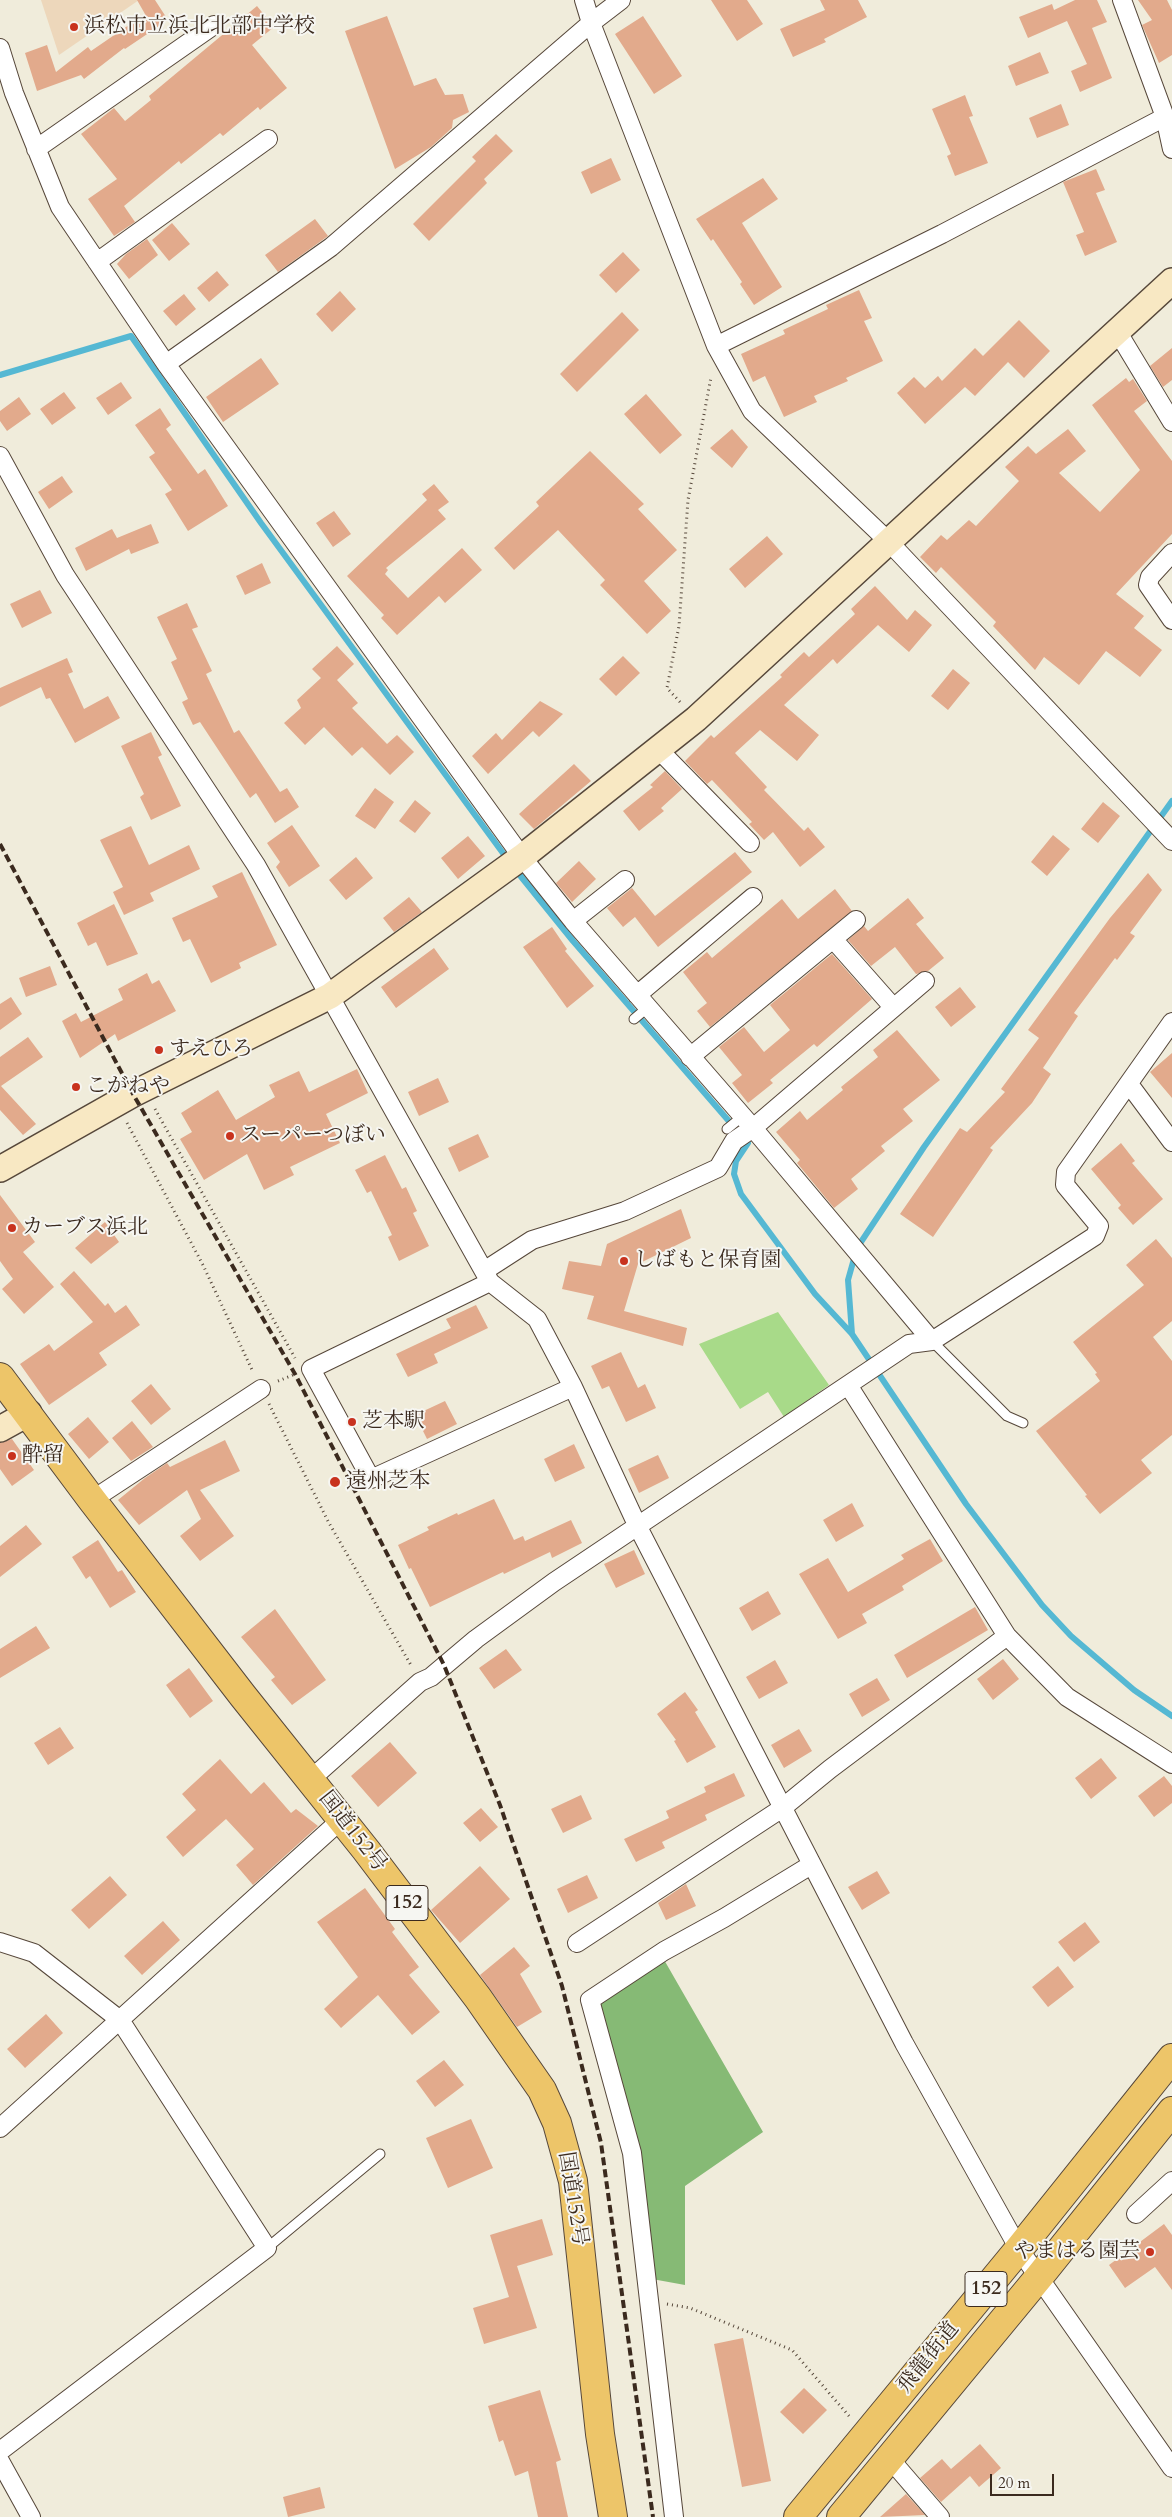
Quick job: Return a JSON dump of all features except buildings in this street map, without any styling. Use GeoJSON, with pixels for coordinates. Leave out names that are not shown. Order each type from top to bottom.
{"type":"FeatureCollection","features":[{"type":"Feature","properties":{"kind":"highway","name":"国道152号"},"geometry":{"type":"LineString","coordinates":[[0,1377],[243,1696],[342,1819],[478,1998],[542,2090],[557,2123],[573,2181],[600,2434],[613,2517]]}},
{"type":"Feature","properties":{"kind":"highway","name":"飛龍街道"},"geometry":{"type":"LineString","coordinates":[[798,2517],[1019,2249],[1172,2058]]}},
{"type":"Feature","properties":{"kind":"highway","name":"飛龍街道"},"geometry":{"type":"LineString","coordinates":[[841,2517],[1039,2277],[1172,2111]]}},
{"type":"Feature","properties":{"kind":"street"},"geometry":{"type":"LineString","coordinates":[[584,0],[591,23],[716,346],[752,411],[888,541],[1167,835]]}},
{"type":"Feature","properties":{"kind":"street"},"geometry":{"type":"LineString","coordinates":[[166,364],[330,247],[591,23],[621,0]]}},
{"type":"Feature","properties":{"kind":"street"},"geometry":{"type":"LineString","coordinates":[[1122,0],[1165,117],[1172,150]]}},
{"type":"Feature","properties":{"kind":"street"},"geometry":{"type":"LineString","coordinates":[[36,149],[214,25]]}},
{"type":"Feature","properties":{"kind":"street"},"geometry":{"type":"LineString","coordinates":[[0,48],[7,96],[36,149],[60,207],[166,364],[513,863],[573,921],[640,1009],[690,1057],[740,1128],[846,1238],[932,1341]]}},
{"type":"Feature","properties":{"kind":"street"},"geometry":{"type":"LineString","coordinates":[[716,346],[942,234],[1165,117]]}},
{"type":"Feature","properties":{"kind":"street"},"geometry":{"type":"LineString","coordinates":[[97,262],[268,139]]}},
{"type":"Feature","properties":{"kind":"street"},"geometry":{"type":"LineString","coordinates":[[0,1169],[116,1103],[330,996],[513,863],[696,719],[1172,281]]}},
{"type":"Feature","properties":{"kind":"street"},"geometry":{"type":"LineString","coordinates":[[1117,331],[1172,422]]}},
{"type":"Feature","properties":{"kind":"street"},"geometry":{"type":"LineString","coordinates":[[0,456],[65,576],[256,865],[487,1277],[537,1319],[573,1387],[638,1527],[781,1809],[904,2043],[1019,2249],[1172,2468]]}},
{"type":"Feature","properties":{"kind":"street"},"geometry":{"type":"LineString","coordinates":[[1172,553],[1150,577],[1148,585],[1172,620]]}},
{"type":"Feature","properties":{"kind":"street"},"geometry":{"type":"LineString","coordinates":[[658,749],[750,842]]}},
{"type":"Feature","properties":{"kind":"street"},"geometry":{"type":"LineString","coordinates":[[573,921],[625,880]]}},
{"type":"Feature","properties":{"kind":"street"},"geometry":{"type":"LineString","coordinates":[[640,1009],[753,897]]}},
{"type":"Feature","properties":{"kind":"street"},"geometry":{"type":"LineString","coordinates":[[690,1057],[856,920]]}},
{"type":"Feature","properties":{"kind":"street"},"geometry":{"type":"LineString","coordinates":[[833,939],[893,1007]]}},
{"type":"Feature","properties":{"kind":"street"},"geometry":{"type":"LineString","coordinates":[[573,1387],[371,1479],[307,1370],[487,1277],[532,1240],[625,1211],[718,1168],[740,1128],[925,981]]}},
{"type":"Feature","properties":{"kind":"street"},"geometry":{"type":"LineString","coordinates":[[311,1779],[420,1682],[431,1677],[476,1639],[554,1582],[909,1344],[932,1341],[1099,1231],[1099,1226],[1069,1190],[1064,1178],[1073,1160],[1172,1022]]}},
{"type":"Feature","properties":{"kind":"street"},"geometry":{"type":"LineString","coordinates":[[1129,1084],[1172,1142]]}},
{"type":"Feature","properties":{"kind":"street"},"geometry":{"type":"LineString","coordinates":[[852,1383],[1006,1636],[1067,1697],[1172,1764]]}},
{"type":"Feature","properties":{"kind":"street"},"geometry":{"type":"LineString","coordinates":[[92,1500],[261,1389]]}},
{"type":"Feature","properties":{"kind":"street"},"geometry":{"type":"LineString","coordinates":[[0,1429],[28,1413]]}},
{"type":"Feature","properties":{"kind":"street"},"geometry":{"type":"LineString","coordinates":[[577,1943],[781,1809],[830,1769],[1006,1636]]}},
{"type":"Feature","properties":{"kind":"street"},"geometry":{"type":"LineString","coordinates":[[0,2128],[342,1819]]}},
{"type":"Feature","properties":{"kind":"street"},"geometry":{"type":"LineString","coordinates":[[674,2517],[632,2153],[590,2000],[664,1951],[724,1918],[810,1865]]}},
{"type":"Feature","properties":{"kind":"street"},"geometry":{"type":"LineString","coordinates":[[0,1942],[34,1953],[120,2020],[267,2248],[0,2451]]}},
{"type":"Feature","properties":{"kind":"street"},"geometry":{"type":"LineString","coordinates":[[1136,2214],[1172,2181]]}},
{"type":"Feature","properties":{"kind":"street"},"geometry":{"type":"LineString","coordinates":[[890,2459],[940,2517]]}},
{"type":"Feature","properties":{"kind":"street"},"geometry":{"type":"LineString","coordinates":[[0,2461],[29,2516]]}},
{"type":"Feature","properties":{"kind":"lane"},"geometry":{"type":"LineString","coordinates":[[932,1341],[1007,1416],[1023,1423]]}},
{"type":"Feature","properties":{"kind":"lane"},"geometry":{"type":"LineString","coordinates":[[267,2248],[380,2154]]}},
{"type":"Feature","properties":{"kind":"path"},"geometry":{"type":"LineString","coordinates":[[696,719],[667,688],[679,626],[688,500],[716,346]]}},
{"type":"Feature","properties":{"kind":"path"},"geometry":{"type":"LineString","coordinates":[[144,1089],[307,1370],[261,1389]]}},
{"type":"Feature","properties":{"kind":"path"},"geometry":{"type":"LineString","coordinates":[[116,1103],[203,1265],[261,1389],[329,1523],[420,1682]]}},
{"type":"Feature","properties":{"kind":"path"},"geometry":{"type":"LineString","coordinates":[[649,2301],[690,2308],[792,2350],[866,2436]]}},
{"type":"Feature","properties":{"kind":"shaded area","name":"浜松市立浜北北部中学校"},"geometry":{"type":"Polygon","coordinates":[[[41,0],[139,0],[59,55],[41,0]]]}},
{"type":"Feature","properties":{"kind":"green space"},"geometry":{"type":"Polygon","coordinates":[[[778,1312],[829,1385],[784,1417],[768,1392],[740,1409],[699,1344],[778,1312]]]}},
{"type":"Feature","properties":{"kind":"green space"},"geometry":{"type":"Polygon","coordinates":[[[663,1958],[763,2132],[685,2186],[685,2285],[652,2279],[595,2001],[663,1958]]]}},
{"type":"Feature","properties":{"kind":"waterway"},"geometry":{"type":"LineString","coordinates":[[0,375],[131,336],[261,523],[508,860]]}},
{"type":"Feature","properties":{"kind":"waterway"},"geometry":{"type":"LineString","coordinates":[[852,1334],[848,1280],[857,1248],[924,1147],[1172,801]]}},
{"type":"Feature","properties":{"kind":"waterway"},"geometry":{"type":"LineString","coordinates":[[514,868],[573,941],[734,1127]]}},
{"type":"Feature","properties":{"kind":"waterway"},"geometry":{"type":"LineString","coordinates":[[742,1137],[748,1143],[736,1161],[734,1174],[741,1194],[815,1294],[852,1334],[966,1504],[1042,1605],[1071,1636],[1134,1690],[1172,1716]]}},
{"type":"Feature","properties":{"kind":"railway"},"geometry":{"type":"LineString","coordinates":[[0,844],[133,1094],[295,1374],[444,1665],[500,1805],[562,1986],[601,2143],[653,2517]]}},
{"type":"Feature","properties":{"kind":"place","name":"浜松市立浜北北部中学校"},"geometry":{"type":"Point","coordinates":[74,27]}},
{"type":"Feature","properties":{"kind":"place","name":"すえひろ"},"geometry":{"type":"Point","coordinates":[159,1050]}},
{"type":"Feature","properties":{"kind":"place","name":"こがねや"},"geometry":{"type":"Point","coordinates":[76,1087]}},
{"type":"Feature","properties":{"kind":"place","name":"スーパーつぼい"},"geometry":{"type":"Point","coordinates":[230,1136]}},
{"type":"Feature","properties":{"kind":"place","name":"カーブス浜北"},"geometry":{"type":"Point","coordinates":[12,1228]}},
{"type":"Feature","properties":{"kind":"place","name":"しばもと保育園"},"geometry":{"type":"Point","coordinates":[624,1261]}},
{"type":"Feature","properties":{"kind":"place","name":"芝本駅"},"geometry":{"type":"Point","coordinates":[352,1422]}},
{"type":"Feature","properties":{"kind":"place","name":"酔留"},"geometry":{"type":"Point","coordinates":[12,1456]}},
{"type":"Feature","properties":{"kind":"place","name":"遠州芝本"},"geometry":{"type":"Point","coordinates":[335,1482]}},
{"type":"Feature","properties":{"kind":"place","name":"やまはる園芸"},"geometry":{"type":"Point","coordinates":[1150,2252]}}]}
